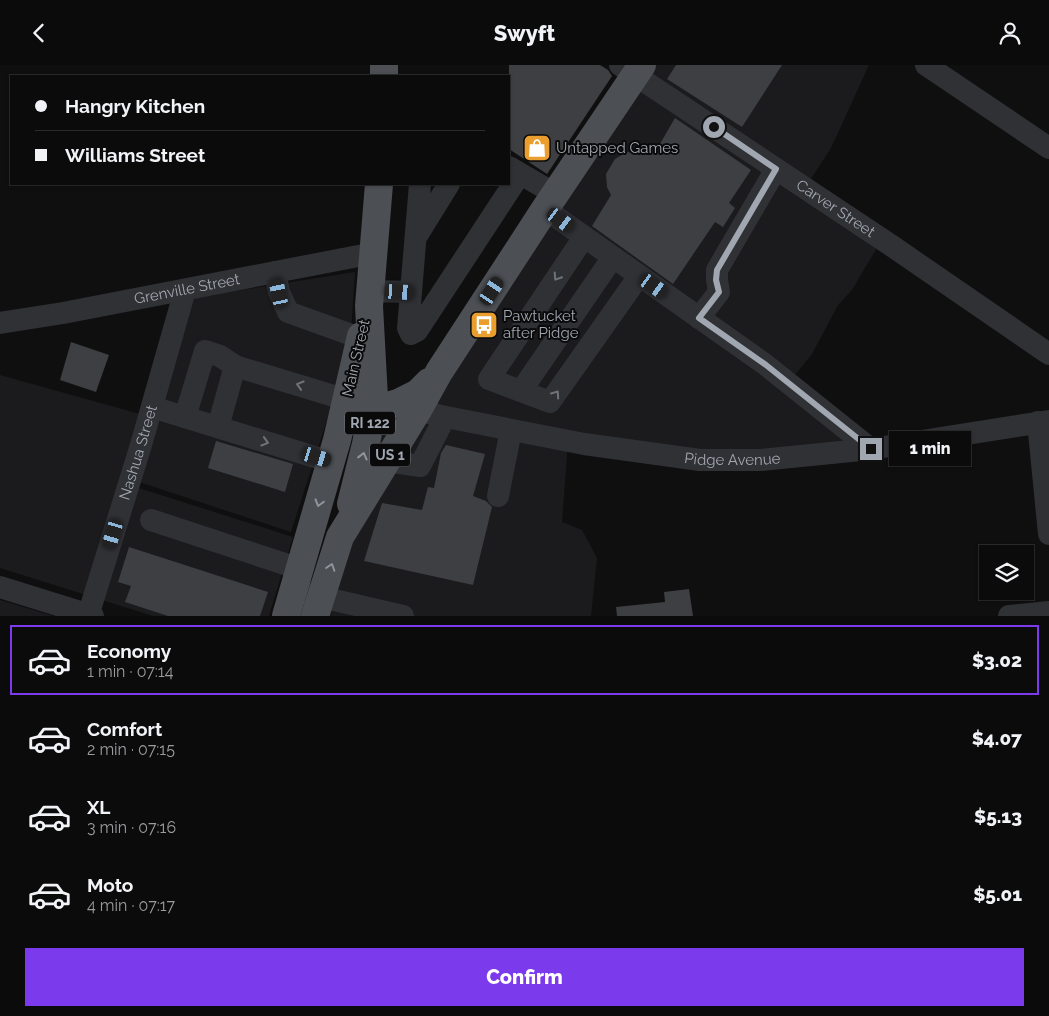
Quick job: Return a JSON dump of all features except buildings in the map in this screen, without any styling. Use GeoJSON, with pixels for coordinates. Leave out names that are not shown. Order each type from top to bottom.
{"type":"FeatureCollection","features":[{"type":"Feature","properties":{"kind":"main road","name":"US 1"},"geometry":{"type":"LineString","coordinates":[[318,607],[340,537],[418,410],[439,372],[550,201],[633,68]]}},
{"type":"Feature","properties":{"kind":"main road","name":"Main Street"},"geometry":{"type":"LineString","coordinates":[[340,537],[350,510],[374,398],[370,298],[379,185]]}},
{"type":"Feature","properties":{"kind":"main road","name":"Main Street"},"geometry":{"type":"LineString","coordinates":[[294,592],[334,451],[370,298]]}},
{"type":"Feature","properties":{"kind":"main road","name":"US 1"},"geometry":{"type":"LineString","coordinates":[[334,451],[372,410],[398,403],[418,393],[439,372]]}},
{"type":"Feature","properties":{"kind":"street"},"geometry":{"type":"LineString","coordinates":[[926,65],[1049,148]]}},
{"type":"Feature","properties":{"kind":"street","name":"Carver Street"},"geometry":{"type":"LineString","coordinates":[[633,68],[776,169],[1049,354]]}},
{"type":"Feature","properties":{"kind":"street"},"geometry":{"type":"LineString","coordinates":[[699,318],[719,292],[716,280],[717,270],[776,169]]}},
{"type":"Feature","properties":{"kind":"street"},"geometry":{"type":"LineString","coordinates":[[514,170],[550,201],[584,237],[766,365],[871,449]]}},
{"type":"Feature","properties":{"kind":"street"},"geometry":{"type":"LineString","coordinates":[[420,185],[408,328],[411,334],[417,331],[505,185]]}},
{"type":"Feature","properties":{"kind":"street"},"geometry":{"type":"LineString","coordinates":[[416,238],[448,185]]}},
{"type":"Feature","properties":{"kind":"street"},"geometry":{"type":"LineString","coordinates":[[584,237],[489,379],[550,402],[639,276]]}},
{"type":"Feature","properties":{"kind":"street","name":"Grenville Street"},"geometry":{"type":"LineString","coordinates":[[0,323],[186,290],[374,253]]}},
{"type":"Feature","properties":{"kind":"street"},"geometry":{"type":"LineString","coordinates":[[521,391],[613,257]]}},
{"type":"Feature","properties":{"kind":"street"},"geometry":{"type":"LineString","coordinates":[[275,272],[279,293],[288,312],[360,338]]}},
{"type":"Feature","properties":{"kind":"street","name":"Nashua Street"},"geometry":{"type":"LineString","coordinates":[[90,615],[186,290]]}},
{"type":"Feature","properties":{"kind":"street"},"geometry":{"type":"LineString","coordinates":[[370,298],[411,293]]}},
{"type":"Feature","properties":{"kind":"street"},"geometry":{"type":"LineString","coordinates":[[185,417],[205,351],[220,356],[235,366],[347,399]]}},
{"type":"Feature","properties":{"kind":"street"},"geometry":{"type":"LineString","coordinates":[[218,427],[235,366]]}},
{"type":"Feature","properties":{"kind":"street"},"geometry":{"type":"LineString","coordinates":[[152,407],[218,427],[334,451]]}},
{"type":"Feature","properties":{"kind":"street","name":"Pidge Avenue"},"geometry":{"type":"LineString","coordinates":[[418,410],[584,444],[700,460],[761,460],[871,449],[1043,422]]}},
{"type":"Feature","properties":{"kind":"street"},"geometry":{"type":"LineString","coordinates":[[386,461],[420,466],[445,417]]}},
{"type":"Feature","properties":{"kind":"street"},"geometry":{"type":"LineString","coordinates":[[1043,422],[1049,534]]}},
{"type":"Feature","properties":{"kind":"street"},"geometry":{"type":"LineString","coordinates":[[498,496],[512,430]]}},
{"type":"Feature","properties":{"kind":"street"},"geometry":{"type":"LineString","coordinates":[[151,520],[294,592],[318,607],[396,615]]}},
{"type":"Feature","properties":{"kind":"street"},"geometry":{"type":"LineString","coordinates":[[0,587],[90,615]]}},
{"type":"Feature","properties":{"kind":"street"},"geometry":{"type":"LineString","coordinates":[[1008,616],[1049,612]]}},
{"type":"Feature","properties":{"kind":"shaded area"},"geometry":{"type":"Polygon","coordinates":[[[646,65],[869,65],[831,148],[807,185],[881,241],[852,290],[838,305],[812,354],[791,380],[865,442],[760,458],[568,442],[562,522],[582,530],[597,558],[591,616],[285,616],[318,594],[387,421],[420,401],[646,65]]]}},
{"type":"Feature","properties":{"kind":"shaded area"},"geometry":{"type":"Polygon","coordinates":[[[355,272],[350,348],[291,532],[136,481],[191,298],[355,272]]]}},
{"type":"Feature","properties":{"kind":"shaded area"},"geometry":{"type":"Polygon","coordinates":[[[0,375],[140,414],[120,482],[293,537],[269,616],[153,616],[0,568],[0,375]]]}},
{"type":"Feature","properties":{"kind":"shaded area"},"geometry":{"type":"Polygon","coordinates":[[[0,600],[53,616],[0,616],[0,600]]]}},
{"type":"Feature","properties":{"kind":"place","name":"Untapped Games"},"geometry":{"type":"Point","coordinates":[537,148]}},
{"type":"Feature","properties":{"kind":"place","name":"Pawtucket after Pidge"},"geometry":{"type":"Point","coordinates":[484,325]}},
{"type":"Feature","properties":{"kind":"route"},"geometry":{"type":"LineString","coordinates":[[714,127],[776,169],[717,270],[716,280],[719,292],[699,318],[766,365],[871,449]]}}]}
